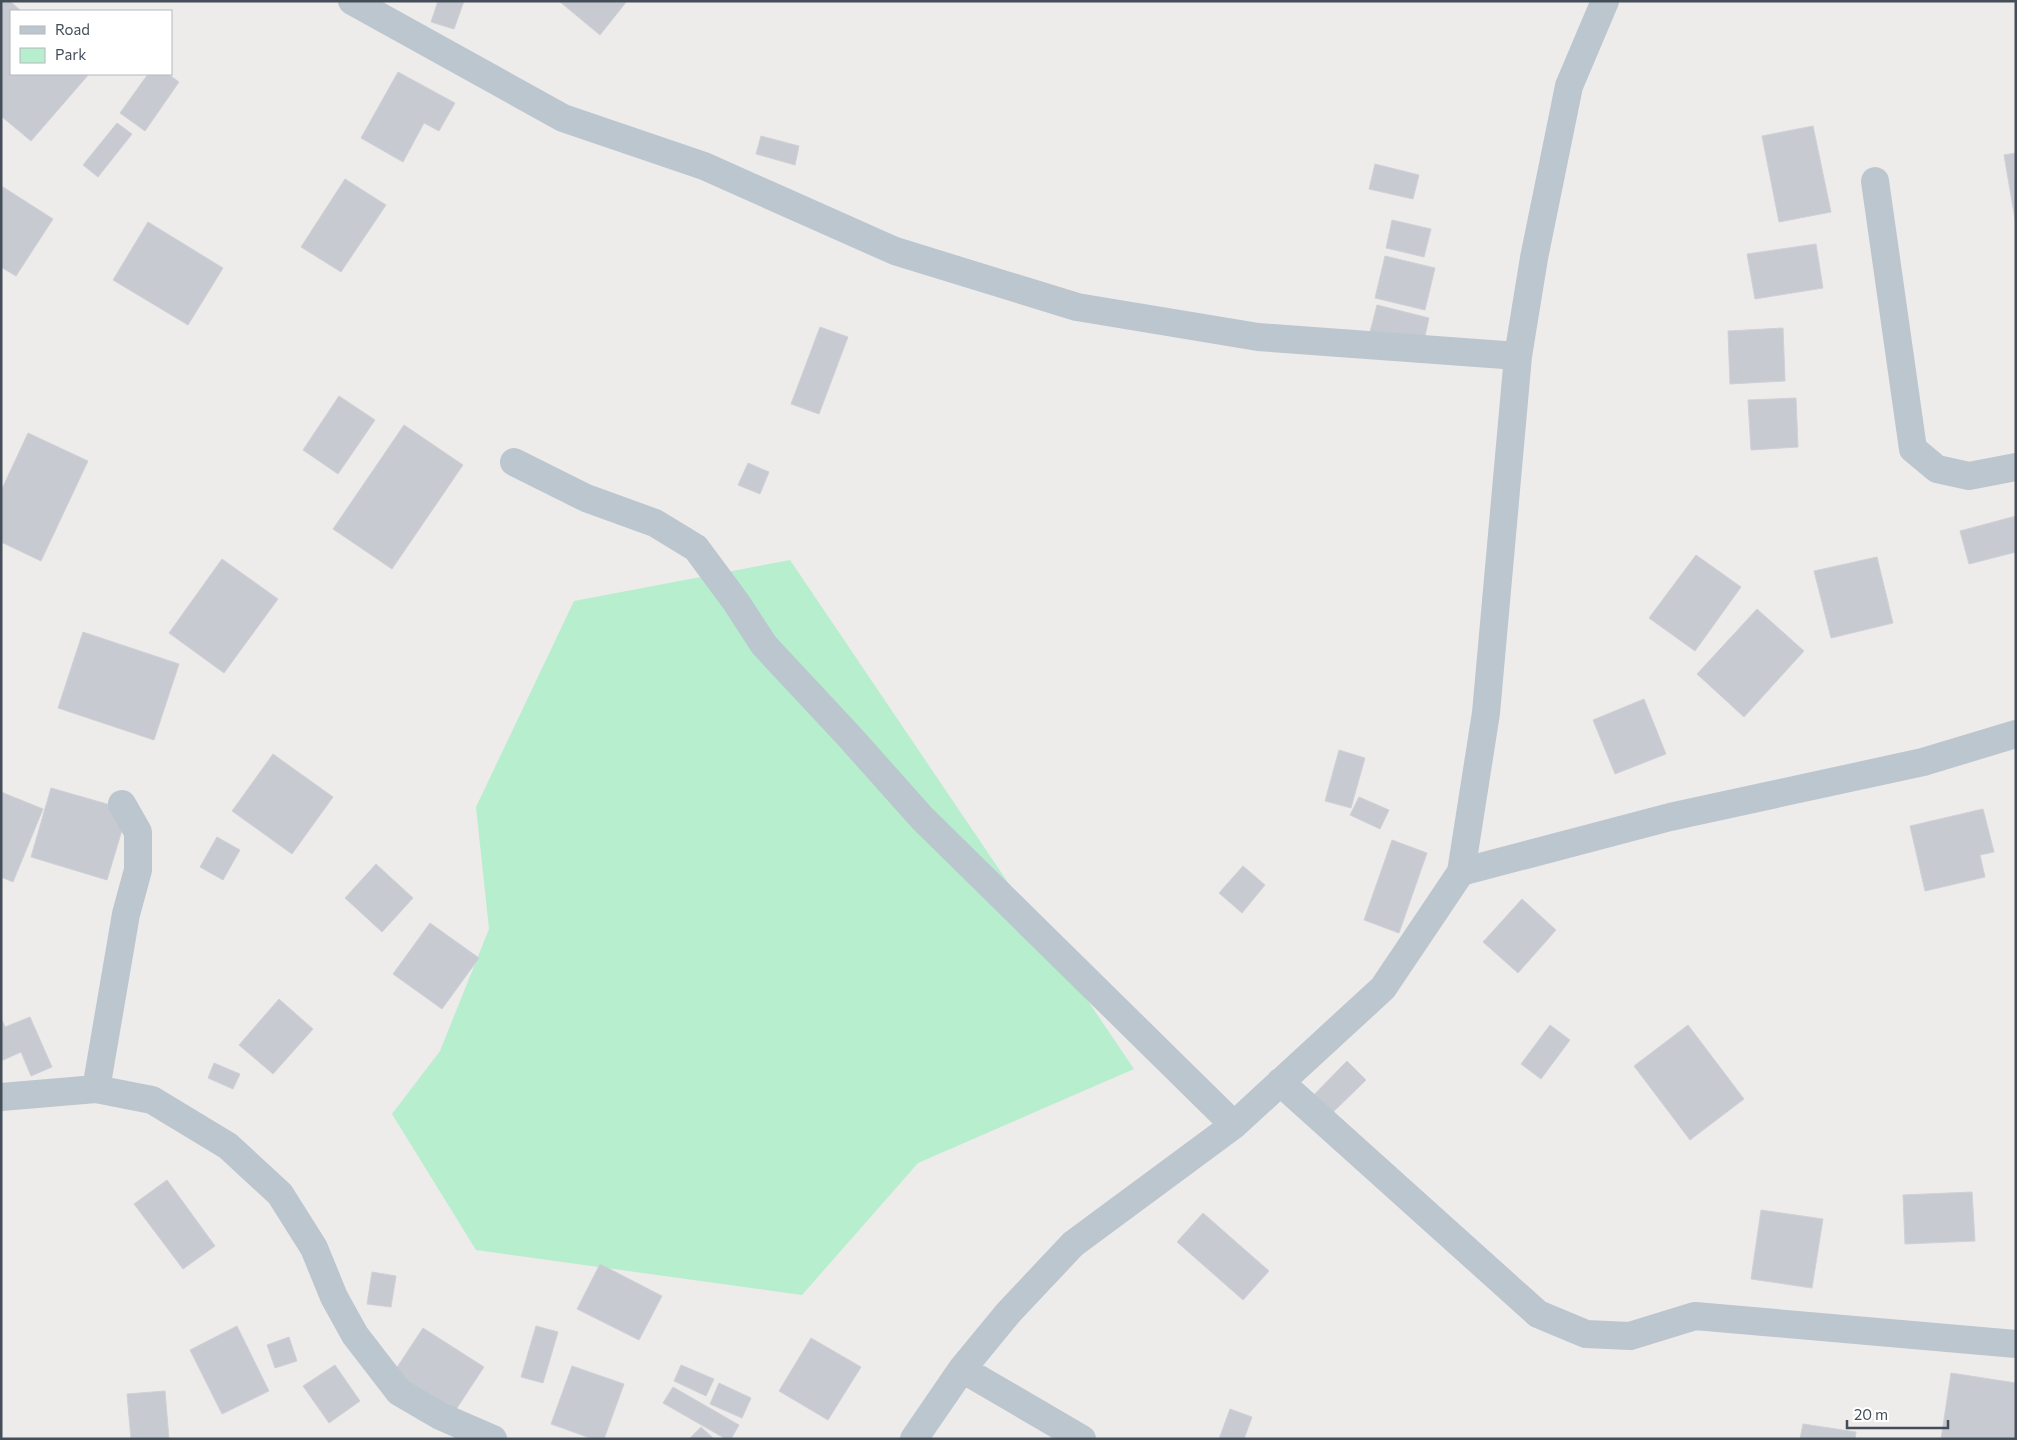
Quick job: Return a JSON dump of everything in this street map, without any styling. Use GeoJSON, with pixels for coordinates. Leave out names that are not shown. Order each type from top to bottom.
{"type":"FeatureCollection","features":[{"type":"Feature","properties":{"kind":"street"},"geometry":{"type":"LineString","coordinates":[[352,1],[563,118],[704,166],[895,251],[1058,302],[1077,307],[1258,337],[1518,356]]}},
{"type":"Feature","properties":{"kind":"street"},"geometry":{"type":"LineString","coordinates":[[914,1439],[962,1369],[1009,1312],[1073,1244],[1234,1124],[1383,988],[1461,872],[1486,713],[1518,356],[1534,258],[1569,86],[1605,1]]}},
{"type":"Feature","properties":{"kind":"street"},"geometry":{"type":"LineString","coordinates":[[1876,181],[1913,449],[1937,469],[1969,476],[2016,467]]}},
{"type":"Feature","properties":{"kind":"street"},"geometry":{"type":"LineString","coordinates":[[514,462],[586,498],[655,523],[696,548],[736,602],[764,645],[848,734],[922,818],[1234,1124]]}},
{"type":"Feature","properties":{"kind":"street"},"geometry":{"type":"LineString","coordinates":[[1461,872],[1670,817],[1923,762],[2016,734]]}},
{"type":"Feature","properties":{"kind":"street"},"geometry":{"type":"LineString","coordinates":[[96,1089],[126,914],[138,870],[138,832],[122,804]]}},
{"type":"Feature","properties":{"kind":"street"},"geometry":{"type":"LineString","coordinates":[[1280,1082],[1538,1314],[1586,1334],[1630,1336],[1696,1316],[2016,1344]]}},
{"type":"Feature","properties":{"kind":"street"},"geometry":{"type":"LineString","coordinates":[[1,1097],[96,1089],[152,1100],[228,1146],[280,1194],[314,1248],[334,1297],[355,1335],[399,1392],[440,1416],[494,1439]]}},
{"type":"Feature","properties":{"kind":"street"},"geometry":{"type":"LineString","coordinates":[[962,1369],[1082,1439]]}},
{"type":"Feature","properties":{"kind":"green space"},"geometry":{"type":"Polygon","coordinates":[[[790,560],[1134,1069],[918,1163],[802,1295],[476,1250],[392,1114],[440,1051],[489,929],[476,807],[574,601],[790,560]]]}},
{"type":"Feature","properties":{"kind":"building"},"geometry":{"type":"Polygon","coordinates":[[[1,1],[10,1],[20,10],[10,10],[10,75],[88,75],[31,141],[1,116],[1,1]]]}},
{"type":"Feature","properties":{"kind":"building"},"geometry":{"type":"Polygon","coordinates":[[[438,1],[464,1],[454,29],[431,22],[438,1]]]}},
{"type":"Feature","properties":{"kind":"building"},"geometry":{"type":"Polygon","coordinates":[[[559,1],[627,1],[600,35],[559,1]]]}},
{"type":"Feature","properties":{"kind":"building"},"geometry":{"type":"Polygon","coordinates":[[[398,72],[455,103],[439,131],[424,123],[403,162],[361,138],[398,72]]]}},
{"type":"Feature","properties":{"kind":"building"},"geometry":{"type":"Polygon","coordinates":[[[147,75],[169,75],[179,82],[145,131],[120,113],[147,75]]]}},
{"type":"Feature","properties":{"kind":"building"},"geometry":{"type":"Polygon","coordinates":[[[117,123],[132,134],[98,177],[83,165],[117,123]]]}},
{"type":"Feature","properties":{"kind":"building"},"geometry":{"type":"Polygon","coordinates":[[[1813,126],[1831,212],[1779,222],[1762,136],[1813,126]]]}},
{"type":"Feature","properties":{"kind":"building"},"geometry":{"type":"Polygon","coordinates":[[[761,136],[799,146],[795,165],[756,154],[761,136]]]}},
{"type":"Feature","properties":{"kind":"building"},"geometry":{"type":"Polygon","coordinates":[[[2016,153],[2016,225],[2004,155],[2016,153]]]}},
{"type":"Feature","properties":{"kind":"building"},"geometry":{"type":"Polygon","coordinates":[[[1375,164],[1419,175],[1413,199],[1369,189],[1375,164]]]}},
{"type":"Feature","properties":{"kind":"building"},"geometry":{"type":"Polygon","coordinates":[[[345,179],[386,205],[341,272],[301,247],[345,179]]]}},
{"type":"Feature","properties":{"kind":"building"},"geometry":{"type":"Polygon","coordinates":[[[3,187],[53,219],[16,276],[1,267],[1,191],[3,187]]]}},
{"type":"Feature","properties":{"kind":"building"},"geometry":{"type":"Polygon","coordinates":[[[1392,220],[1431,229],[1424,257],[1386,248],[1392,220]]]}},
{"type":"Feature","properties":{"kind":"building"},"geometry":{"type":"Polygon","coordinates":[[[148,222],[223,268],[188,325],[113,280],[148,222]]]}},
{"type":"Feature","properties":{"kind":"building"},"geometry":{"type":"Polygon","coordinates":[[[1816,244],[1823,288],[1755,299],[1747,254],[1816,244]]]}},
{"type":"Feature","properties":{"kind":"building"},"geometry":{"type":"Polygon","coordinates":[[[1385,256],[1435,268],[1425,310],[1375,298],[1385,256]]]}},
{"type":"Feature","properties":{"kind":"building"},"geometry":{"type":"Polygon","coordinates":[[[1377,305],[1429,318],[1423,345],[1370,332],[1377,305]]]}},
{"type":"Feature","properties":{"kind":"building"},"geometry":{"type":"Polygon","coordinates":[[[820,327],[848,337],[819,414],[791,404],[820,327]]]}},
{"type":"Feature","properties":{"kind":"building"},"geometry":{"type":"Polygon","coordinates":[[[1783,328],[1785,381],[1730,384],[1728,331],[1783,328]]]}},
{"type":"Feature","properties":{"kind":"building"},"geometry":{"type":"Polygon","coordinates":[[[339,396],[375,420],[338,474],[303,450],[339,396]]]}},
{"type":"Feature","properties":{"kind":"building"},"geometry":{"type":"Polygon","coordinates":[[[1796,398],[1798,447],[1751,450],[1748,400],[1796,398]]]}},
{"type":"Feature","properties":{"kind":"building"},"geometry":{"type":"Polygon","coordinates":[[[404,425],[463,465],[392,569],[333,529],[404,425]]]}},
{"type":"Feature","properties":{"kind":"building"},"geometry":{"type":"Polygon","coordinates":[[[28,433],[88,461],[41,561],[1,542],[1,491],[28,433]]]}},
{"type":"Feature","properties":{"kind":"building"},"geometry":{"type":"Polygon","coordinates":[[[748,463],[769,472],[760,494],[738,485],[748,463]]]}},
{"type":"Feature","properties":{"kind":"building"},"geometry":{"type":"Polygon","coordinates":[[[2016,516],[2016,552],[1969,564],[1960,531],[2016,516]]]}},
{"type":"Feature","properties":{"kind":"building"},"geometry":{"type":"Polygon","coordinates":[[[1696,555],[1741,587],[1695,651],[1649,618],[1696,555]]]}},
{"type":"Feature","properties":{"kind":"building"},"geometry":{"type":"Polygon","coordinates":[[[1877,557],[1893,623],[1831,638],[1814,571],[1877,557]]]}},
{"type":"Feature","properties":{"kind":"building"},"geometry":{"type":"Polygon","coordinates":[[[222,559],[278,599],[224,673],[169,633],[222,559]]]}},
{"type":"Feature","properties":{"kind":"building"},"geometry":{"type":"Polygon","coordinates":[[[1757,609],[1804,651],[1744,717],[1697,674],[1757,609]]]}},
{"type":"Feature","properties":{"kind":"building"},"geometry":{"type":"Polygon","coordinates":[[[83,632],[179,664],[154,740],[58,708],[83,632]]]}},
{"type":"Feature","properties":{"kind":"building"},"geometry":{"type":"Polygon","coordinates":[[[1644,699],[1666,754],[1615,774],[1593,720],[1644,699]]]}},
{"type":"Feature","properties":{"kind":"building"},"geometry":{"type":"Polygon","coordinates":[[[1339,750],[1365,758],[1351,808],[1325,801],[1339,750]]]}},
{"type":"Feature","properties":{"kind":"building"},"geometry":{"type":"Polygon","coordinates":[[[273,754],[333,797],[292,854],[232,811],[273,754]]]}},
{"type":"Feature","properties":{"kind":"building"},"geometry":{"type":"Polygon","coordinates":[[[51,788],[128,810],[107,880],[31,857],[51,788]]]}},
{"type":"Feature","properties":{"kind":"building"},"geometry":{"type":"Polygon","coordinates":[[[1,792],[43,809],[13,882],[1,877],[1,792]]]}},
{"type":"Feature","properties":{"kind":"building"},"geometry":{"type":"Polygon","coordinates":[[[1359,797],[1389,810],[1380,829],[1350,815],[1359,797]]]}},
{"type":"Feature","properties":{"kind":"building"},"geometry":{"type":"Polygon","coordinates":[[[1983,809],[1994,852],[1980,855],[1985,877],[1925,891],[1910,826],[1983,809]]]}},
{"type":"Feature","properties":{"kind":"building"},"geometry":{"type":"Polygon","coordinates":[[[217,837],[240,850],[223,880],[200,867],[217,837]]]}},
{"type":"Feature","properties":{"kind":"building"},"geometry":{"type":"Polygon","coordinates":[[[1392,840],[1427,853],[1399,933],[1364,920],[1392,840]]]}},
{"type":"Feature","properties":{"kind":"building"},"geometry":{"type":"Polygon","coordinates":[[[376,864],[413,898],[382,932],[345,898],[376,864]]]}},
{"type":"Feature","properties":{"kind":"building"},"geometry":{"type":"Polygon","coordinates":[[[1243,866],[1265,885],[1242,913],[1219,893],[1243,866]]]}},
{"type":"Feature","properties":{"kind":"building"},"geometry":{"type":"Polygon","coordinates":[[[1522,899],[1556,930],[1518,973],[1483,942],[1522,899]]]}},
{"type":"Feature","properties":{"kind":"building"},"geometry":{"type":"Polygon","coordinates":[[[430,923],[479,958],[442,1009],[393,974],[430,923]]]}},
{"type":"Feature","properties":{"kind":"building"},"geometry":{"type":"Polygon","coordinates":[[[279,999],[313,1029],[273,1074],[239,1045],[279,999]]]}},
{"type":"Feature","properties":{"kind":"building"},"geometry":{"type":"Polygon","coordinates":[[[30,1017],[52,1067],[31,1076],[21,1052],[1,1061],[1,1018],[5,1027],[30,1017]]]}},
{"type":"Feature","properties":{"kind":"building"},"geometry":{"type":"Polygon","coordinates":[[[1550,1025],[1570,1040],[1541,1079],[1521,1064],[1550,1025]]]}},
{"type":"Feature","properties":{"kind":"building"},"geometry":{"type":"Polygon","coordinates":[[[1688,1025],[1744,1099],[1690,1140],[1634,1066],[1688,1025]]]}},
{"type":"Feature","properties":{"kind":"building"},"geometry":{"type":"Polygon","coordinates":[[[1347,1061],[1366,1080],[1322,1123],[1304,1105],[1347,1061]]]}},
{"type":"Feature","properties":{"kind":"building"},"geometry":{"type":"Polygon","coordinates":[[[214,1063],[240,1074],[233,1089],[208,1078],[214,1063]]]}},
{"type":"Feature","properties":{"kind":"building"},"geometry":{"type":"Polygon","coordinates":[[[167,1180],[215,1246],[183,1269],[134,1204],[167,1180]]]}},
{"type":"Feature","properties":{"kind":"building"},"geometry":{"type":"Polygon","coordinates":[[[1972,1192],[1975,1241],[1905,1244],[1903,1195],[1972,1192]]]}},
{"type":"Feature","properties":{"kind":"building"},"geometry":{"type":"Polygon","coordinates":[[[1761,1210],[1823,1219],[1812,1288],[1751,1279],[1761,1210]]]}},
{"type":"Feature","properties":{"kind":"building"},"geometry":{"type":"Polygon","coordinates":[[[1203,1213],[1269,1271],[1243,1300],[1177,1242],[1203,1213]]]}},
{"type":"Feature","properties":{"kind":"building"},"geometry":{"type":"Polygon","coordinates":[[[600,1264],[662,1296],[639,1340],[577,1309],[600,1264]]]}},
{"type":"Feature","properties":{"kind":"building"},"geometry":{"type":"Polygon","coordinates":[[[372,1272],[396,1276],[391,1307],[367,1304],[372,1272]]]}},
{"type":"Feature","properties":{"kind":"building"},"geometry":{"type":"Polygon","coordinates":[[[237,1326],[269,1391],[222,1414],[190,1350],[237,1326]]]}},
{"type":"Feature","properties":{"kind":"building"},"geometry":{"type":"Polygon","coordinates":[[[536,1326],[558,1332],[543,1383],[521,1377],[536,1326]]]}},
{"type":"Feature","properties":{"kind":"building"},"geometry":{"type":"Polygon","coordinates":[[[423,1328],[484,1367],[451,1417],[390,1378],[423,1328]]]}},
{"type":"Feature","properties":{"kind":"building"},"geometry":{"type":"Polygon","coordinates":[[[289,1337],[297,1361],[275,1368],[267,1345],[289,1337]]]}},
{"type":"Feature","properties":{"kind":"building"},"geometry":{"type":"Polygon","coordinates":[[[811,1338],[861,1367],[828,1420],[779,1391],[811,1338]]]}},
{"type":"Feature","properties":{"kind":"building"},"geometry":{"type":"Polygon","coordinates":[[[335,1365],[360,1401],[329,1423],[303,1386],[335,1365]]]}},
{"type":"Feature","properties":{"kind":"building"},"geometry":{"type":"Polygon","coordinates":[[[681,1365],[714,1379],[706,1396],[674,1381],[681,1365]]]}},
{"type":"Feature","properties":{"kind":"building"},"geometry":{"type":"Polygon","coordinates":[[[572,1366],[624,1384],[604,1439],[593,1439],[551,1424],[572,1366]]]}},
{"type":"Feature","properties":{"kind":"building"},"geometry":{"type":"Polygon","coordinates":[[[1951,1373],[2016,1383],[2016,1439],[1941,1439],[1951,1373]]]}},
{"type":"Feature","properties":{"kind":"building"},"geometry":{"type":"Polygon","coordinates":[[[719,1383],[751,1398],[742,1418],[710,1404],[719,1383]]]}},
{"type":"Feature","properties":{"kind":"building"},"geometry":{"type":"Polygon","coordinates":[[[673,1387],[739,1425],[731,1439],[726,1439],[663,1403],[673,1387]]]}},
{"type":"Feature","properties":{"kind":"building"},"geometry":{"type":"Polygon","coordinates":[[[165,1391],[169,1439],[131,1439],[127,1394],[165,1391]]]}},
{"type":"Feature","properties":{"kind":"building"},"geometry":{"type":"Polygon","coordinates":[[[1230,1409],[1252,1417],[1244,1439],[1219,1439],[1230,1409]]]}},
{"type":"Feature","properties":{"kind":"building"},"geometry":{"type":"Polygon","coordinates":[[[1803,1424],[1856,1432],[1855,1439],[1800,1439],[1803,1424]]]}},
{"type":"Feature","properties":{"kind":"building"},"geometry":{"type":"Polygon","coordinates":[[[701,1427],[714,1439],[689,1439],[701,1427]]]}}]}
